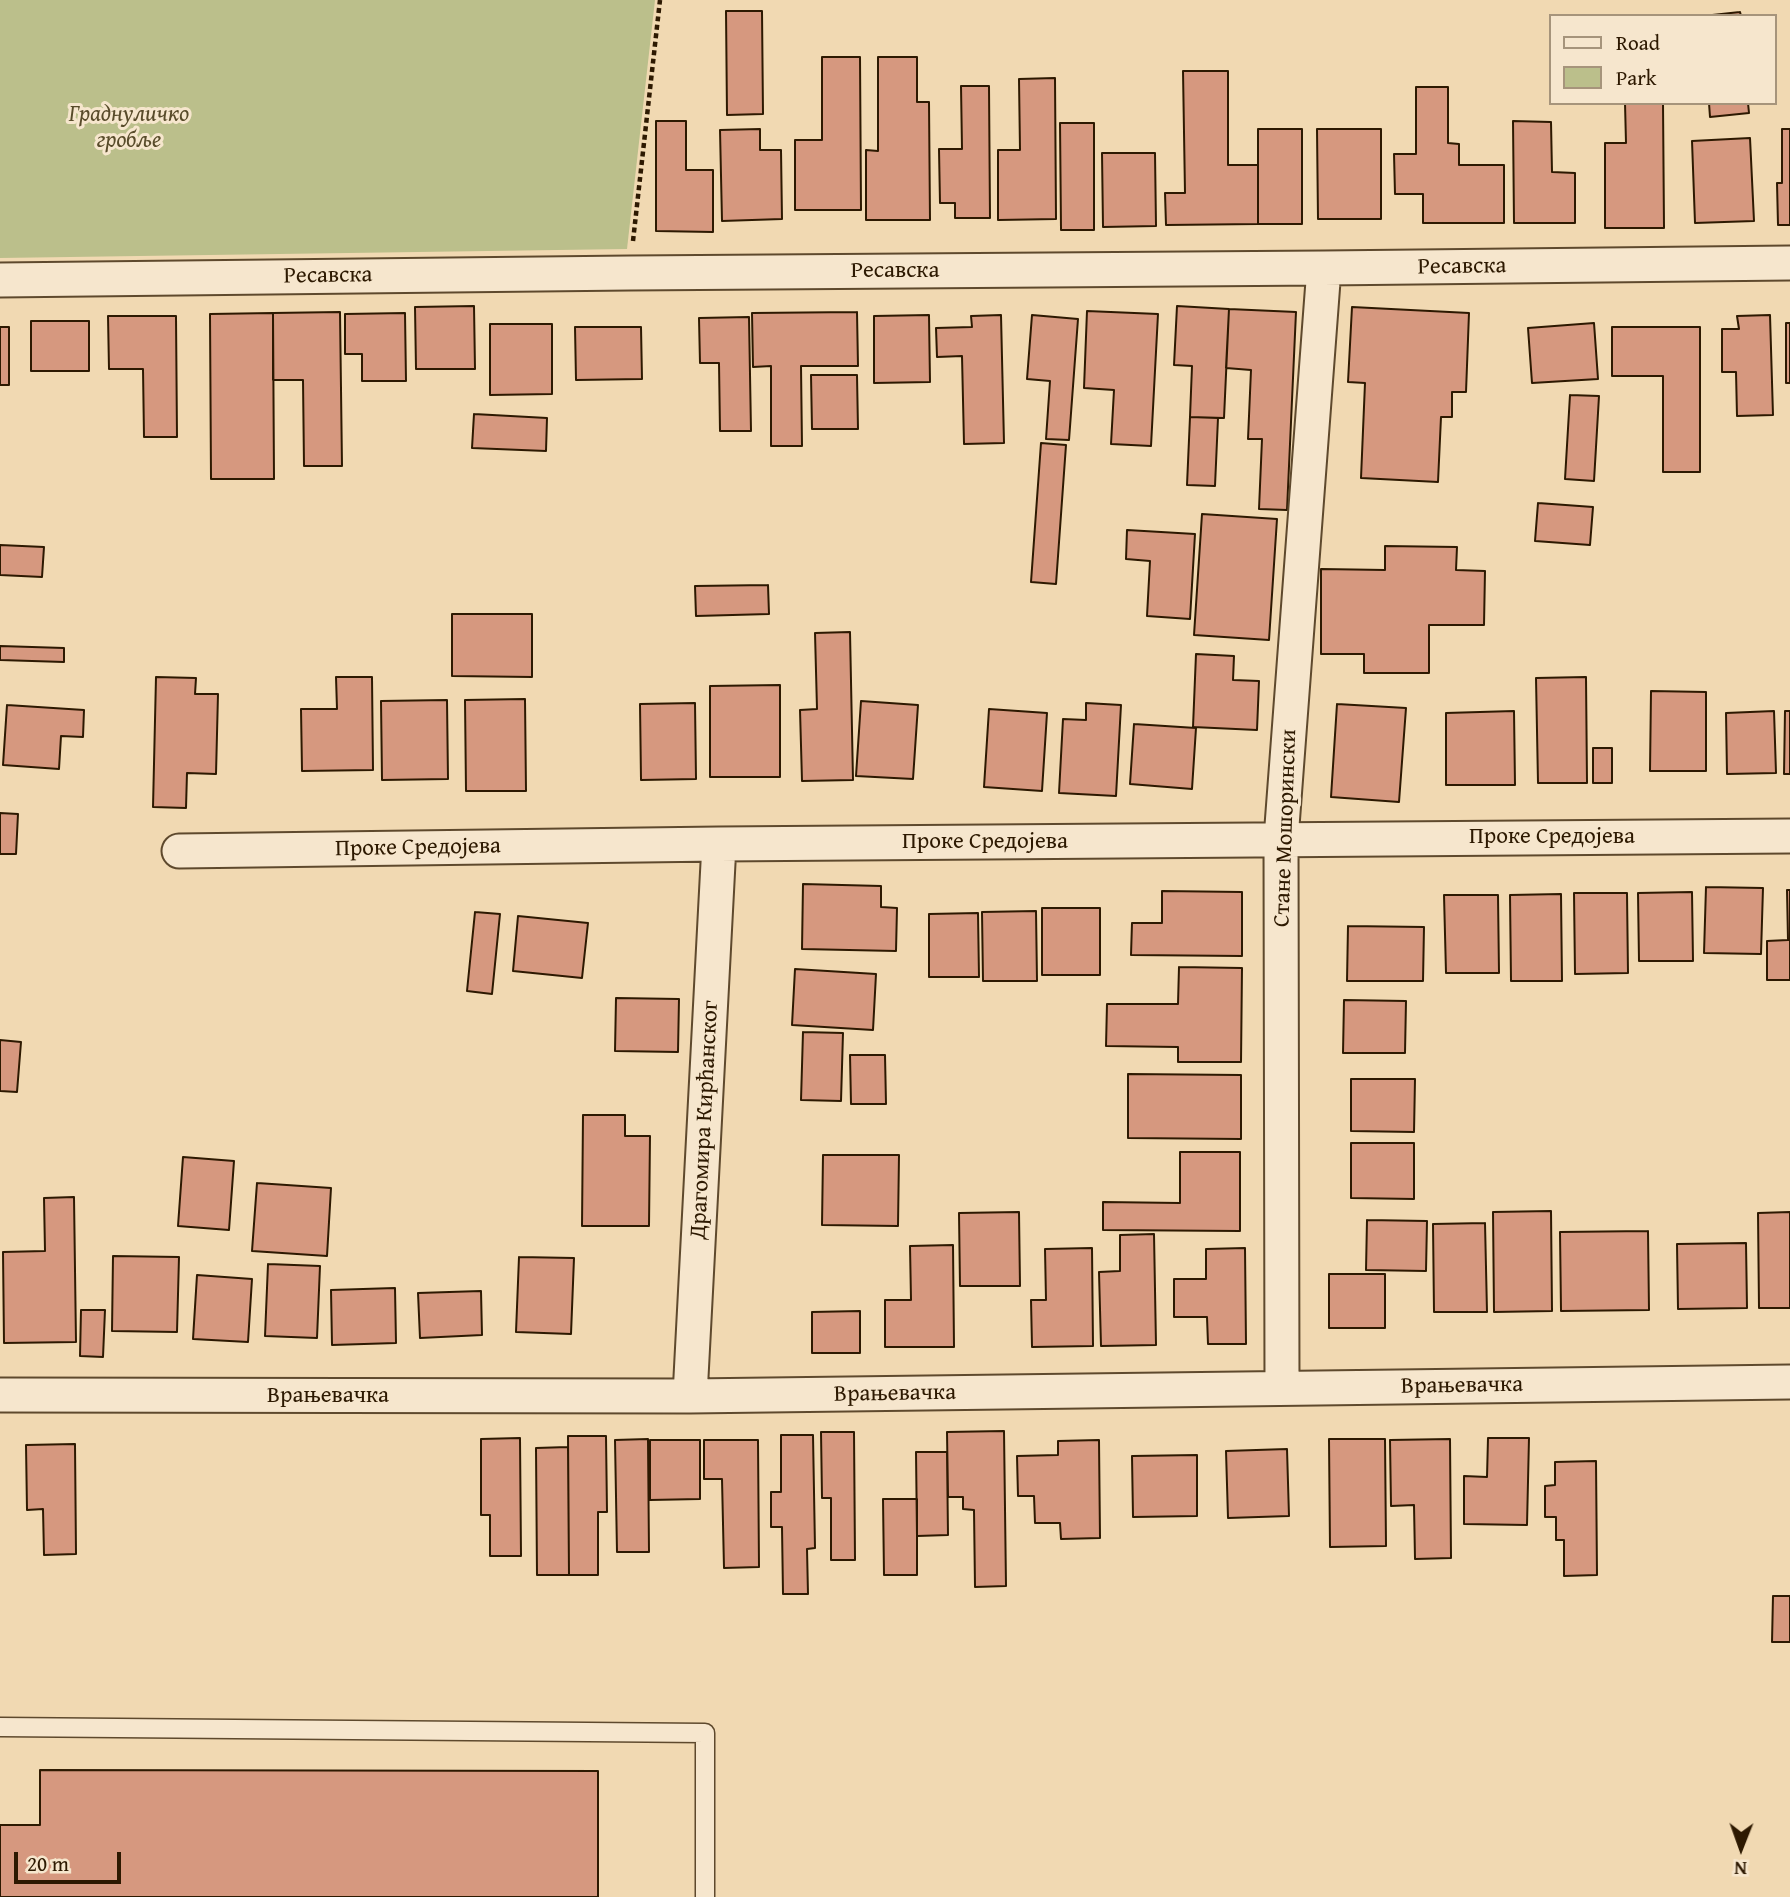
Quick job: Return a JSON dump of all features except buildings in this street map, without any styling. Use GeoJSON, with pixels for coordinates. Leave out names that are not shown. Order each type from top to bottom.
{"type":"FeatureCollection","features":[{"type":"Feature","properties":{"kind":"street","name":"Ресавска"},"geometry":{"type":"LineString","coordinates":[[0,280],[1790,263]]}},
{"type":"Feature","properties":{"kind":"street","name":"Стане Мошорински"},"geometry":{"type":"LineString","coordinates":[[1282,1388],[1281,839],[1324,268]]}},
{"type":"Feature","properties":{"kind":"street","name":"Проке Средојева"},"geometry":{"type":"LineString","coordinates":[[179,851],[1790,836]]}},
{"type":"Feature","properties":{"kind":"street","name":"Драгомира Кирћанског"},"geometry":{"type":"LineString","coordinates":[[690,1396],[719,844]]}},
{"type":"Feature","properties":{"kind":"street","name":"Врањевачка"},"geometry":{"type":"LineString","coordinates":[[0,1395],[690,1396],[1790,1382]]}},
{"type":"Feature","properties":{"kind":"lane"},"geometry":{"type":"LineString","coordinates":[[0,1727],[705,1733],[705,1897]]}},
{"type":"Feature","properties":{"kind":"path"},"geometry":{"type":"LineString","coordinates":[[630,273],[660,0]]}},
{"type":"Feature","properties":{"kind":"green space","name":"Граднуличко гробље"},"geometry":{"type":"Polygon","coordinates":[[[0,0],[655,0],[627,249],[0,258],[0,0]]]}}]}
